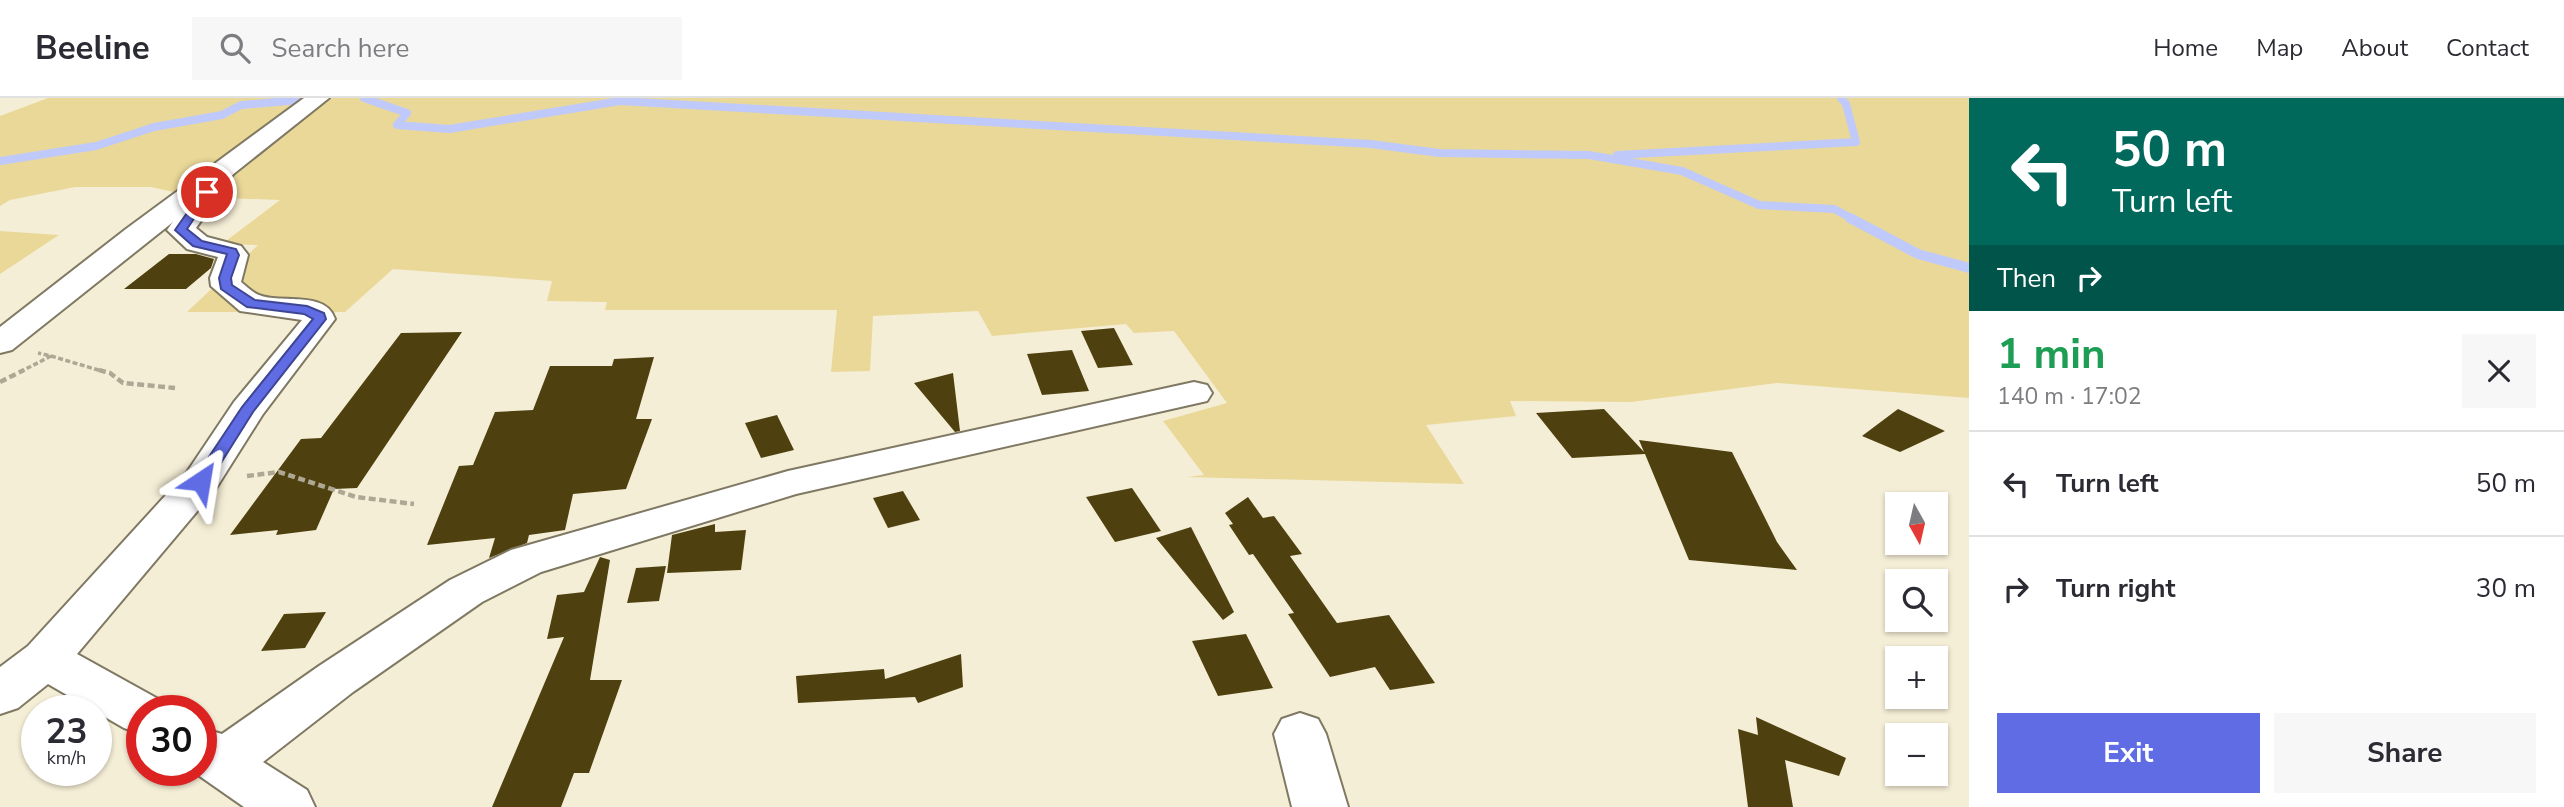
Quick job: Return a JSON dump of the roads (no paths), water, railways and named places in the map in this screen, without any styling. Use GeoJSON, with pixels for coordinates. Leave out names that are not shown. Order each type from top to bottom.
{"type":"FeatureCollection","features":[{"type":"Feature","properties":{"kind":"street"},"geometry":{"type":"LineString","coordinates":[[0,343],[136,235],[314,101]]}},
{"type":"Feature","properties":{"kind":"street"},"geometry":{"type":"LineString","coordinates":[[0,694],[45,659],[201,481],[247,410],[319,319],[319,316],[307,310],[247,302],[226,286],[225,278],[232,252],[197,243],[181,230],[220,174]]}},
{"type":"Feature","properties":{"kind":"street"},"geometry":{"type":"LineString","coordinates":[[217,753],[336,679],[466,591],[526,561],[789,483],[1194,393]]}},
{"type":"Feature","properties":{"kind":"street"},"geometry":{"type":"LineString","coordinates":[[45,659],[126,705]]}},
{"type":"Feature","properties":{"kind":"street"},"geometry":{"type":"LineString","coordinates":[[1300,734],[1321,807]]}},
{"type":"Feature","properties":{"kind":"street"},"geometry":{"type":"LineString","coordinates":[[217,758],[287,807]]}},
{"type":"Feature","properties":{"kind":"waterway"},"geometry":{"type":"LineString","coordinates":[[0,161],[96,146],[154,127],[222,115],[241,105],[324,98]]}},
{"type":"Feature","properties":{"kind":"waterway"},"geometry":{"type":"LineString","coordinates":[[364,98],[407,113],[397,125],[449,129],[620,101],[1371,144],[1439,153],[1589,155],[1682,171],[1759,205],[1834,209],[1853,219]]}},
{"type":"Feature","properties":{"kind":"waterway"},"geometry":{"type":"LineString","coordinates":[[1617,155],[1856,142],[1846,104],[1841,98]]}},
{"type":"Feature","properties":{"kind":"waterway"},"geometry":{"type":"LineString","coordinates":[[1850,218],[1918,254],[1969,268]]}}]}
